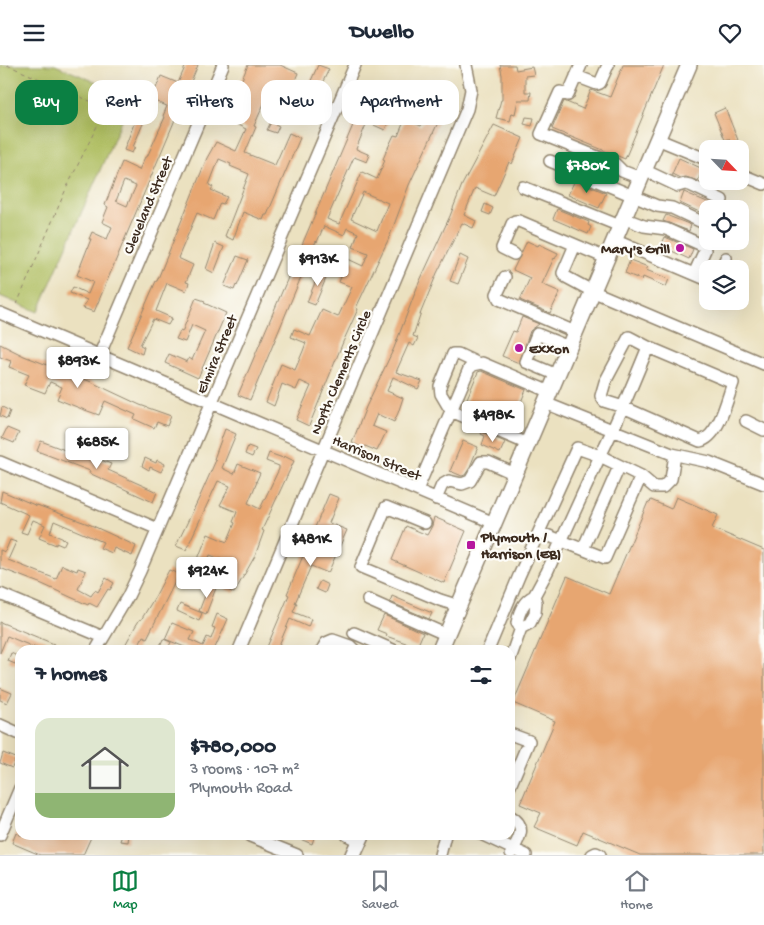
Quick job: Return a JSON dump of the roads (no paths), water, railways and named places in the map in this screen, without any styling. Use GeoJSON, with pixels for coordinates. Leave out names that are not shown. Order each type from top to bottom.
{"type":"FeatureCollection","features":[{"type":"Feature","properties":{"kind":"main road"},"geometry":{"type":"LineString","coordinates":[[442,645],[657,139],[686,66]]}},
{"type":"Feature","properties":{"kind":"main road"},"geometry":{"type":"LineString","coordinates":[[353,855],[356,840]]}},
{"type":"Feature","properties":{"kind":"street","name":"Cleveland Street"},"geometry":{"type":"LineString","coordinates":[[99,356],[223,65]]}},
{"type":"Feature","properties":{"kind":"street","name":"Elmira Street"},"geometry":{"type":"LineString","coordinates":[[99,645],[134,583],[158,529],[355,65]]}},
{"type":"Feature","properties":{"kind":"street","name":"North Clements Circle"},"geometry":{"type":"LineString","coordinates":[[241,645],[467,109],[471,90],[466,65]]}},
{"type":"Feature","properties":{"kind":"street"},"geometry":{"type":"LineString","coordinates":[[608,65],[600,83],[597,84],[579,70],[568,95],[560,92],[542,134],[615,164],[622,171],[642,174],[678,186],[690,185],[722,200]]}},
{"type":"Feature","properties":{"kind":"street"},"geometry":{"type":"LineString","coordinates":[[657,139],[699,156]]}},
{"type":"Feature","properties":{"kind":"street"},"geometry":{"type":"LineString","coordinates":[[550,161],[657,206],[672,208],[699,221]]}},
{"type":"Feature","properties":{"kind":"street"},"geometry":{"type":"LineString","coordinates":[[749,178],[764,184]]}},
{"type":"Feature","properties":{"kind":"street"},"geometry":{"type":"LineString","coordinates":[[523,187],[622,222],[666,229],[704,246],[705,250],[694,274]]}},
{"type":"Feature","properties":{"kind":"street"},"geometry":{"type":"LineString","coordinates":[[514,254],[502,248],[512,224],[515,221],[519,221],[606,258]]}},
{"type":"Feature","properties":{"kind":"street"},"geometry":{"type":"LineString","coordinates":[[614,240],[699,276]]}},
{"type":"Feature","properties":{"kind":"street"},"geometry":{"type":"LineString","coordinates":[[575,245],[563,273],[564,276],[592,291],[764,364]]}},
{"type":"Feature","properties":{"kind":"street"},"geometry":{"type":"LineString","coordinates":[[505,277],[497,294],[499,299],[575,332]]}},
{"type":"Feature","properties":{"kind":"street","name":"Harrison Street"},"geometry":{"type":"LineString","coordinates":[[0,313],[494,523]]}},
{"type":"Feature","properties":{"kind":"street"},"geometry":{"type":"LineString","coordinates":[[557,375],[526,362],[537,334],[568,347]]}},
{"type":"Feature","properties":{"kind":"street"},"geometry":{"type":"LineString","coordinates":[[629,337],[648,347],[733,383],[716,428],[706,440],[700,441],[623,407],[604,401],[601,396],[605,382],[629,337]]}},
{"type":"Feature","properties":{"kind":"street"},"geometry":{"type":"LineString","coordinates":[[515,645],[521,628],[517,623],[519,615],[528,599],[534,596],[562,541],[613,430],[648,347]]}},
{"type":"Feature","properties":{"kind":"street"},"geometry":{"type":"LineString","coordinates":[[528,444],[451,411],[441,394],[440,386],[453,354],[482,363],[613,430],[675,455],[709,462],[764,483]]}},
{"type":"Feature","properties":{"kind":"street"},"geometry":{"type":"LineString","coordinates":[[417,490],[469,369],[477,363]]}},
{"type":"Feature","properties":{"kind":"street"},"geometry":{"type":"LineString","coordinates":[[746,421],[764,431]]}},
{"type":"Feature","properties":{"kind":"street"},"geometry":{"type":"LineString","coordinates":[[490,645],[577,448],[641,476],[654,487],[663,487],[671,479],[675,455]]}},
{"type":"Feature","properties":{"kind":"street"},"geometry":{"type":"LineString","coordinates":[[0,462],[158,529]]}},
{"type":"Feature","properties":{"kind":"street"},"geometry":{"type":"LineString","coordinates":[[436,499],[442,485],[449,481],[462,484],[470,481],[480,462],[488,462],[515,473]]}},
{"type":"Feature","properties":{"kind":"street"},"geometry":{"type":"LineString","coordinates":[[583,549],[619,467]]}},
{"type":"Feature","properties":{"kind":"street"},"geometry":{"type":"LineString","coordinates":[[539,532],[605,558],[641,476]]}},
{"type":"Feature","properties":{"kind":"street"},"geometry":{"type":"LineString","coordinates":[[425,523],[386,507],[361,567],[459,606]]}},
{"type":"Feature","properties":{"kind":"street"},"geometry":{"type":"LineString","coordinates":[[0,594],[103,637]]}},
{"type":"Feature","properties":{"kind":"street"},"geometry":{"type":"LineString","coordinates":[[368,600],[447,635]]}},
{"type":"Feature","properties":{"kind":"street"},"geometry":{"type":"LineString","coordinates":[[354,633],[382,645]]}},
{"type":"Feature","properties":{"kind":"street"},"geometry":{"type":"LineString","coordinates":[[325,645],[334,640],[347,645]]}},
{"type":"Feature","properties":{"kind":"street"},"geometry":{"type":"LineString","coordinates":[[0,725],[15,731]]}},
{"type":"Feature","properties":{"kind":"street"},"geometry":{"type":"LineString","coordinates":[[515,736],[529,741],[515,774]]}},
{"type":"Feature","properties":{"kind":"street"},"geometry":{"type":"LineString","coordinates":[[0,835],[15,799]]}},
{"type":"Feature","properties":{"kind":"street"},"geometry":{"type":"LineString","coordinates":[[512,852],[521,827],[515,819]]}},
{"type":"Feature","properties":{"kind":"street"},"geometry":{"type":"LineString","coordinates":[[260,840],[297,855]]}},
{"type":"Feature","properties":{"kind":"street"},"geometry":{"type":"LineString","coordinates":[[440,855],[444,840]]}},
{"type":"Feature","properties":{"kind":"street"},"geometry":{"type":"LineString","coordinates":[[492,840],[512,852],[526,855]]}},
{"type":"Feature","properties":{"kind":"street"},"geometry":{"type":"LineString","coordinates":[[592,855],[596,853],[600,855]]}},
{"type":"Feature","properties":{"kind":"place","name":"Mary's Grill"},"geometry":{"type":"Point","coordinates":[680,248]}},
{"type":"Feature","properties":{"kind":"place","name":"Exxon"},"geometry":{"type":"Point","coordinates":[519,348]}},
{"type":"Feature","properties":{"kind":"place","name":"Plymouth / Harrison (EB)"},"geometry":{"type":"Point","coordinates":[471,545]}}]}
